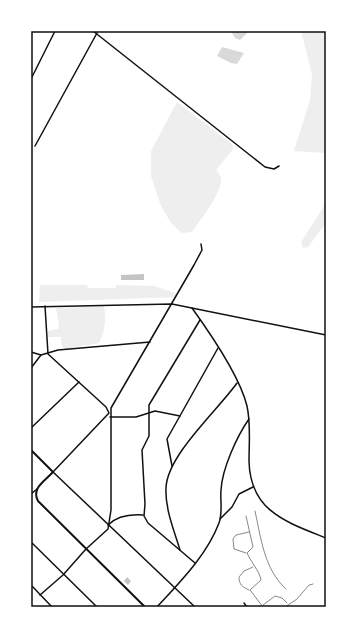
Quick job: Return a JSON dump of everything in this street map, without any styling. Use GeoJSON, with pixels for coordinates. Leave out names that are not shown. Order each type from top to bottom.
{"type":"FeatureCollection","features":[{"type":"Feature","properties":{"kind":"main road"},"geometry":{"type":"LineString","coordinates":[[31,450],[53,472],[37,490],[36,496],[40,503],[145,607]]}},
{"type":"Feature","properties":{"kind":"street"},"geometry":{"type":"LineString","coordinates":[[31,79],[55,31]]}},
{"type":"Feature","properties":{"kind":"street"},"geometry":{"type":"LineString","coordinates":[[93,31],[265,167],[274,169],[279,166]]}},
{"type":"Feature","properties":{"kind":"street"},"geometry":{"type":"LineString","coordinates":[[36,146],[96,32]]}},
{"type":"Feature","properties":{"kind":"street"},"geometry":{"type":"LineString","coordinates":[[194,607],[53,472],[109,413],[194,265],[202,250],[201,244]]}},
{"type":"Feature","properties":{"kind":"street"},"geometry":{"type":"LineString","coordinates":[[31,307],[172,304],[326,335]]}},
{"type":"Feature","properties":{"kind":"street"},"geometry":{"type":"LineString","coordinates":[[40,595],[64,575],[86,549],[108,529],[111,510],[110,416],[106,407],[48,354],[45,306]]}},
{"type":"Feature","properties":{"kind":"street"},"geometry":{"type":"LineString","coordinates":[[191,308],[218,348],[246,405],[249,419],[249,465],[253,487],[262,504],[273,513],[326,538]]}},
{"type":"Feature","properties":{"kind":"street"},"geometry":{"type":"LineString","coordinates":[[195,563],[148,523],[144,516],[145,504],[142,450],[149,436],[149,405],[200,320]]}},
{"type":"Feature","properties":{"kind":"street"},"geometry":{"type":"LineString","coordinates":[[31,352],[41,355],[58,350],[150,342]]}},
{"type":"Feature","properties":{"kind":"street"},"geometry":{"type":"LineString","coordinates":[[172,467],[167,439],[218,348]]}},
{"type":"Feature","properties":{"kind":"street"},"geometry":{"type":"LineString","coordinates":[[31,368],[41,355]]}},
{"type":"Feature","properties":{"kind":"street"},"geometry":{"type":"LineString","coordinates":[[31,428],[79,382]]}},
{"type":"Feature","properties":{"kind":"street"},"geometry":{"type":"LineString","coordinates":[[180,551],[166,500],[168,475],[201,425],[236,383]]}},
{"type":"Feature","properties":{"kind":"street"},"geometry":{"type":"LineString","coordinates":[[110,416],[136,417],[155,411],[180,416]]}},
{"type":"Feature","properties":{"kind":"street"},"geometry":{"type":"LineString","coordinates":[[157,607],[195,563],[212,537],[220,519],[222,506],[221,489],[226,468],[232,452],[249,419]]}},
{"type":"Feature","properties":{"kind":"street"},"geometry":{"type":"LineString","coordinates":[[220,519],[232,507],[238,494],[253,487]]}},
{"type":"Feature","properties":{"kind":"street"},"geometry":{"type":"LineString","coordinates":[[31,494],[37,490]]}},
{"type":"Feature","properties":{"kind":"street"},"geometry":{"type":"LineString","coordinates":[[108,525],[114,519],[126,516],[144,516]]}},
{"type":"Feature","properties":{"kind":"street"},"geometry":{"type":"LineString","coordinates":[[31,542],[97,607]]}},
{"type":"Feature","properties":{"kind":"street"},"geometry":{"type":"LineString","coordinates":[[31,585],[52,607]]}},
{"type":"Feature","properties":{"kind":"street"},"geometry":{"type":"LineString","coordinates":[[244,603],[247,607]]}},
{"type":"Feature","properties":{"kind":"lane"},"geometry":{"type":"LineString","coordinates":[[255,510],[270,568],[277,580],[286,589]]}},
{"type":"Feature","properties":{"kind":"lane"},"geometry":{"type":"LineString","coordinates":[[246,516],[253,547],[247,553]]}},
{"type":"Feature","properties":{"kind":"lane"},"geometry":{"type":"LineString","coordinates":[[250,532],[236,535],[233,539],[234,549],[247,553],[260,575],[261,580],[250,590]]}},
{"type":"Feature","properties":{"kind":"lane"},"geometry":{"type":"LineString","coordinates":[[254,567],[244,571],[239,577],[239,582],[243,587],[250,590],[262,606],[275,596],[282,598],[288,604]]}},
{"type":"Feature","properties":{"kind":"lane"},"geometry":{"type":"LineString","coordinates":[[285,607],[297,599],[308,585],[313,584]]}},
{"type":"Feature","properties":{"kind":"shaded area"},"geometry":{"type":"Polygon","coordinates":[[[226,31],[249,31],[240,40],[235,38],[232,33],[226,31]]]}},
{"type":"Feature","properties":{"kind":"shaded area"},"geometry":{"type":"Polygon","coordinates":[[[301,31],[326,31],[326,153],[294,151],[310,100],[312,74],[301,31]]]}},
{"type":"Feature","properties":{"kind":"shaded area"},"geometry":{"type":"Polygon","coordinates":[[[222,47],[244,53],[237,64],[231,63],[217,56],[222,47]]]}},
{"type":"Feature","properties":{"kind":"shaded area"},"geometry":{"type":"Polygon","coordinates":[[[177,102],[232,144],[233,149],[216,170],[221,177],[221,183],[215,198],[192,232],[182,233],[171,223],[161,206],[151,176],[151,151],[177,102]]]}},
{"type":"Feature","properties":{"kind":"shaded area"},"geometry":{"type":"Polygon","coordinates":[[[326,197],[326,223],[308,247],[303,248],[301,242],[323,208],[326,197]]]}},
{"type":"Feature","properties":{"kind":"shaded area"},"geometry":{"type":"Polygon","coordinates":[[[40,285],[87,285],[88,288],[116,288],[116,285],[154,286],[178,294],[176,297],[39,302],[40,285]]]}},
{"type":"Feature","properties":{"kind":"shaded area"},"geometry":{"type":"Polygon","coordinates":[[[104,306],[105,316],[103,334],[99,343],[65,349],[62,346],[61,337],[48,337],[48,331],[58,329],[59,325],[56,308],[104,306]]]}},
{"type":"Feature","properties":{"kind":"building"},"geometry":{"type":"Polygon","coordinates":[[[144,274],[144,280],[121,280],[121,275],[144,274]]]}},
{"type":"Feature","properties":{"kind":"building"},"geometry":{"type":"Polygon","coordinates":[[[127,577],[131,581],[128,585],[124,581],[127,577]]]}}]}
